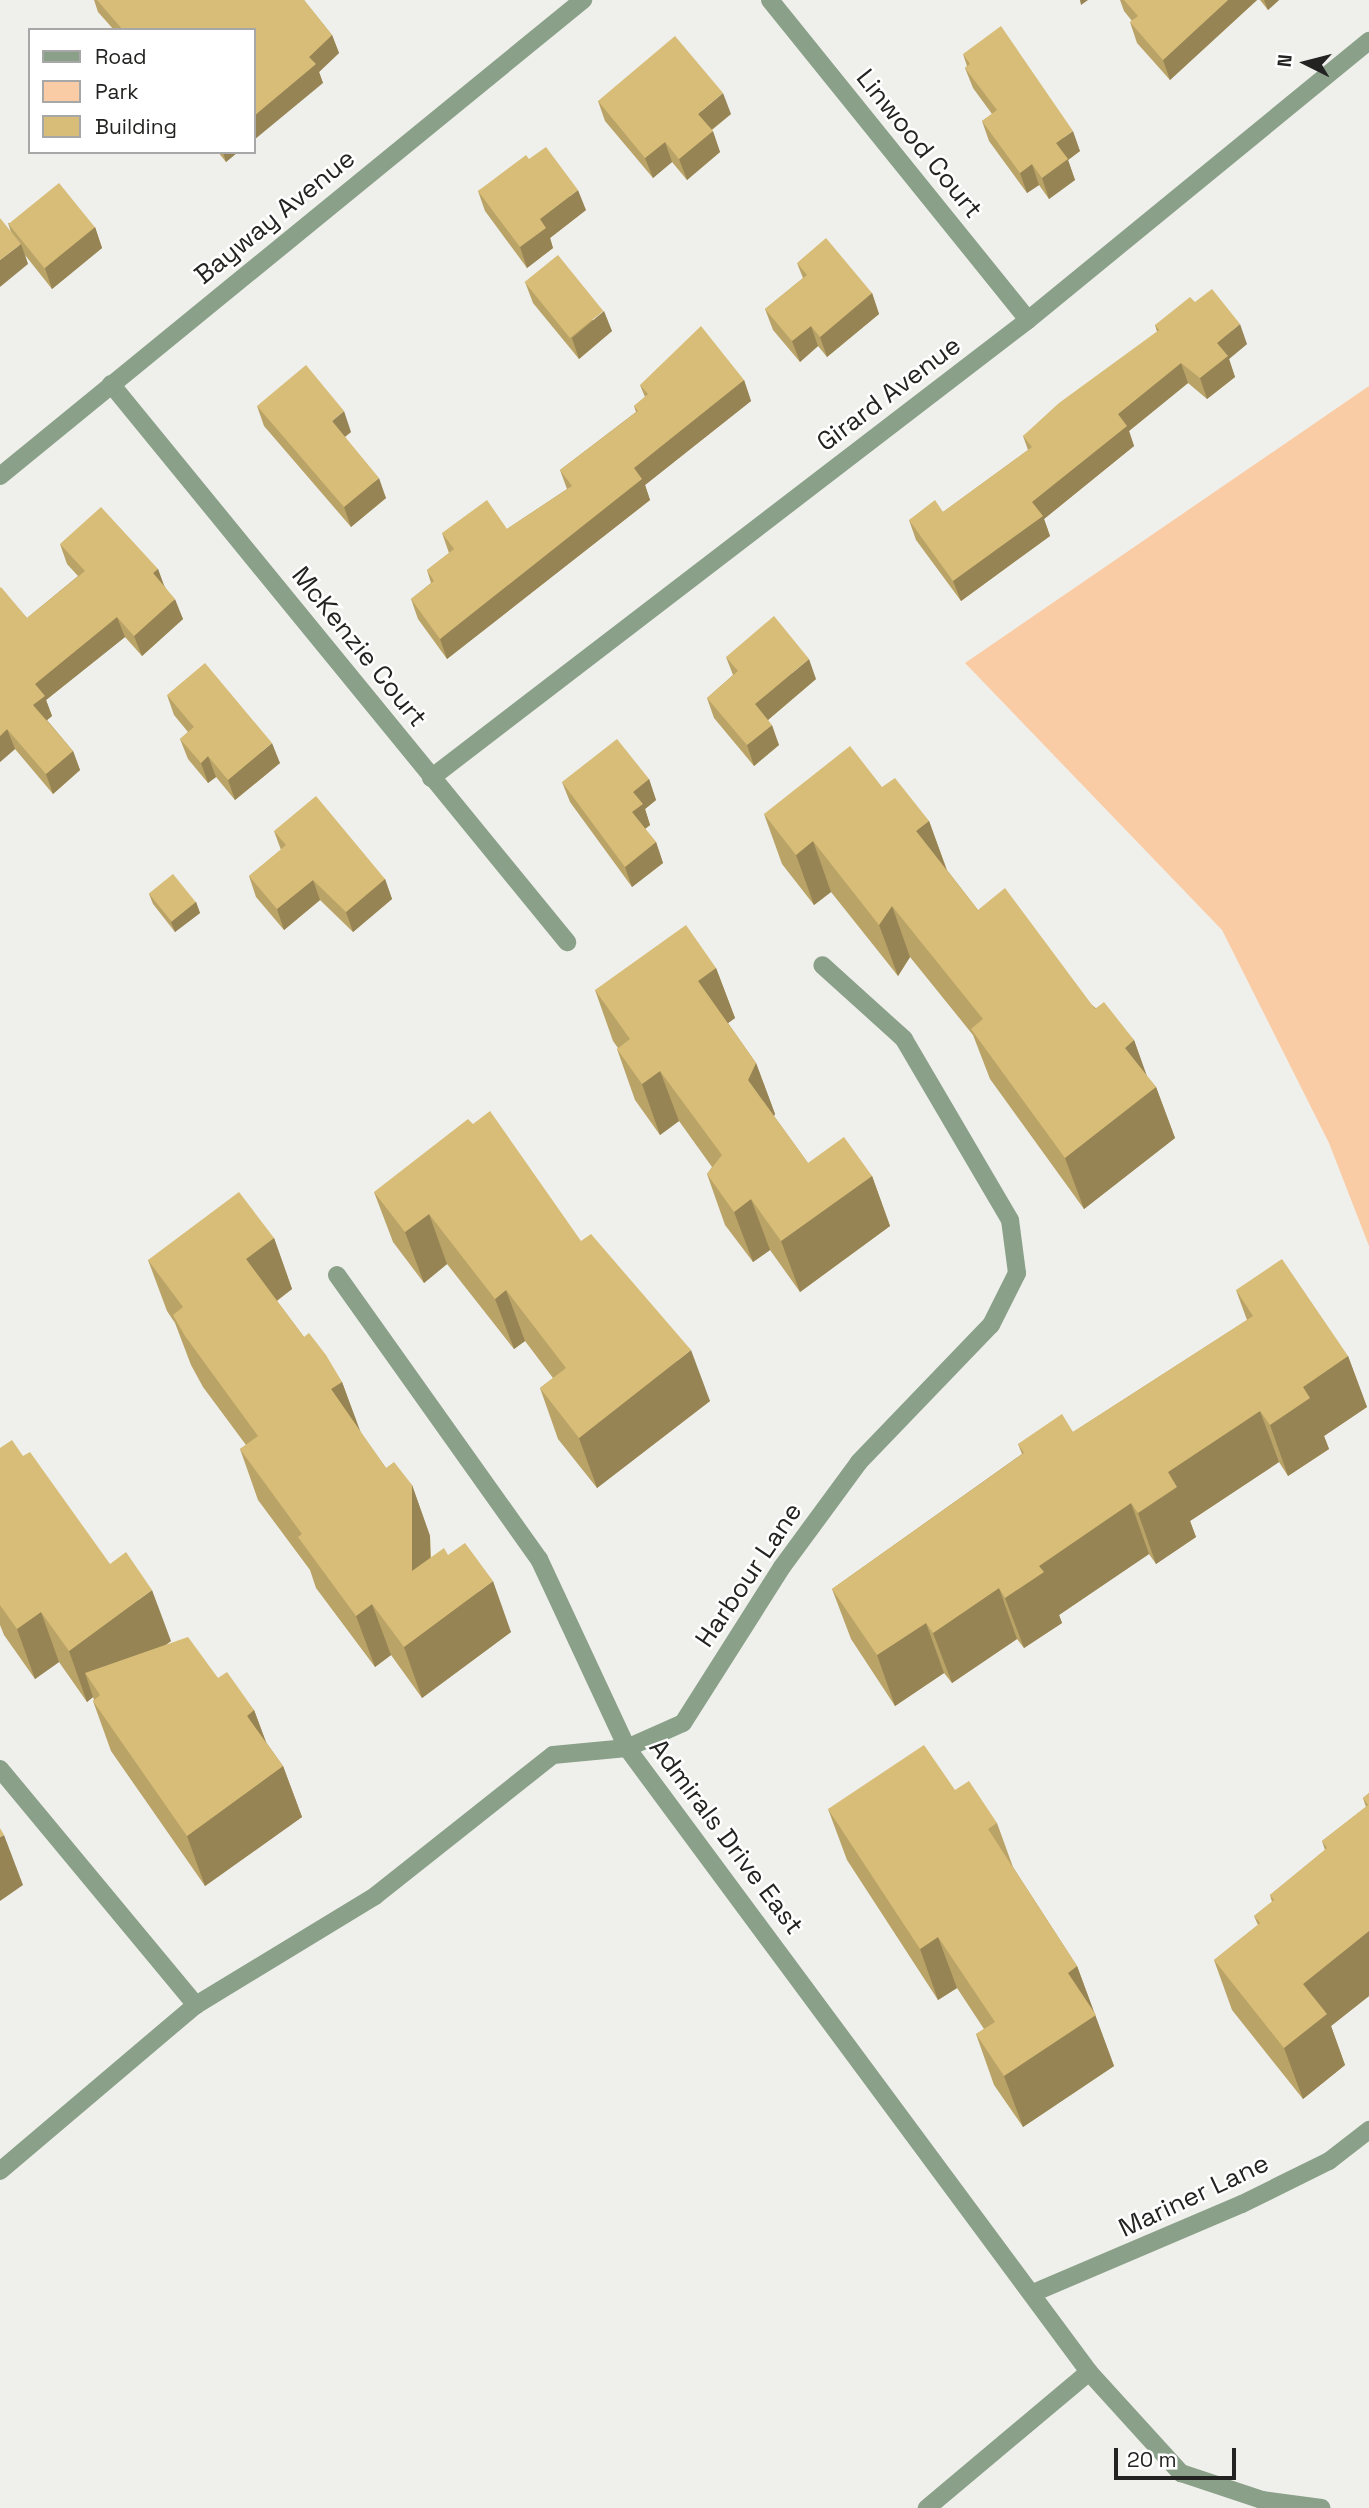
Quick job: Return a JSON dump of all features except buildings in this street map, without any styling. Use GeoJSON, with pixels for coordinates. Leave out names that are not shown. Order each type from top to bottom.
{"type":"FeatureCollection","features":[{"type":"Feature","properties":{"kind":"street","name":"Bayway Avenue"},"geometry":{"type":"LineString","coordinates":[[0,476],[583,0]]}},
{"type":"Feature","properties":{"kind":"street","name":"Linwood Court"},"geometry":{"type":"LineString","coordinates":[[770,0],[1028,320]]}},
{"type":"Feature","properties":{"kind":"street","name":"Girard Avenue"},"geometry":{"type":"LineString","coordinates":[[431,778],[1028,320],[1369,41]]}},
{"type":"Feature","properties":{"kind":"street","name":"McKenzie Court"},"geometry":{"type":"LineString","coordinates":[[111,384],[568,942]]}},
{"type":"Feature","properties":{"kind":"street","name":"Harbour Lane"},"geometry":{"type":"LineString","coordinates":[[626,1748],[683,1723],[782,1567],[859,1462],[990,1325],[1017,1273],[1010,1220],[904,1039],[822,965]]}},
{"type":"Feature","properties":{"kind":"street"},"geometry":{"type":"LineString","coordinates":[[337,1275],[539,1559],[626,1748]]}},
{"type":"Feature","properties":{"kind":"street","name":"Admirals Drive East"},"geometry":{"type":"LineString","coordinates":[[0,2171],[196,2005],[375,1896],[553,1755],[626,1748],[1033,2293],[1089,2372],[1181,2473],[1262,2500],[1321,2508]]}},
{"type":"Feature","properties":{"kind":"street"},"geometry":{"type":"LineString","coordinates":[[0,1769],[196,2005]]}},
{"type":"Feature","properties":{"kind":"street","name":"Mariner Lane"},"geometry":{"type":"LineString","coordinates":[[1033,2293],[1242,2204],[1329,2161],[1369,2130]]}},
{"type":"Feature","properties":{"kind":"street"},"geometry":{"type":"LineString","coordinates":[[927,2508],[1089,2372]]}},
{"type":"Feature","properties":{"kind":"green space"},"geometry":{"type":"Polygon","coordinates":[[[1369,386],[1369,1246],[1329,1143],[1222,930],[965,663],[1369,386]]]}}]}
